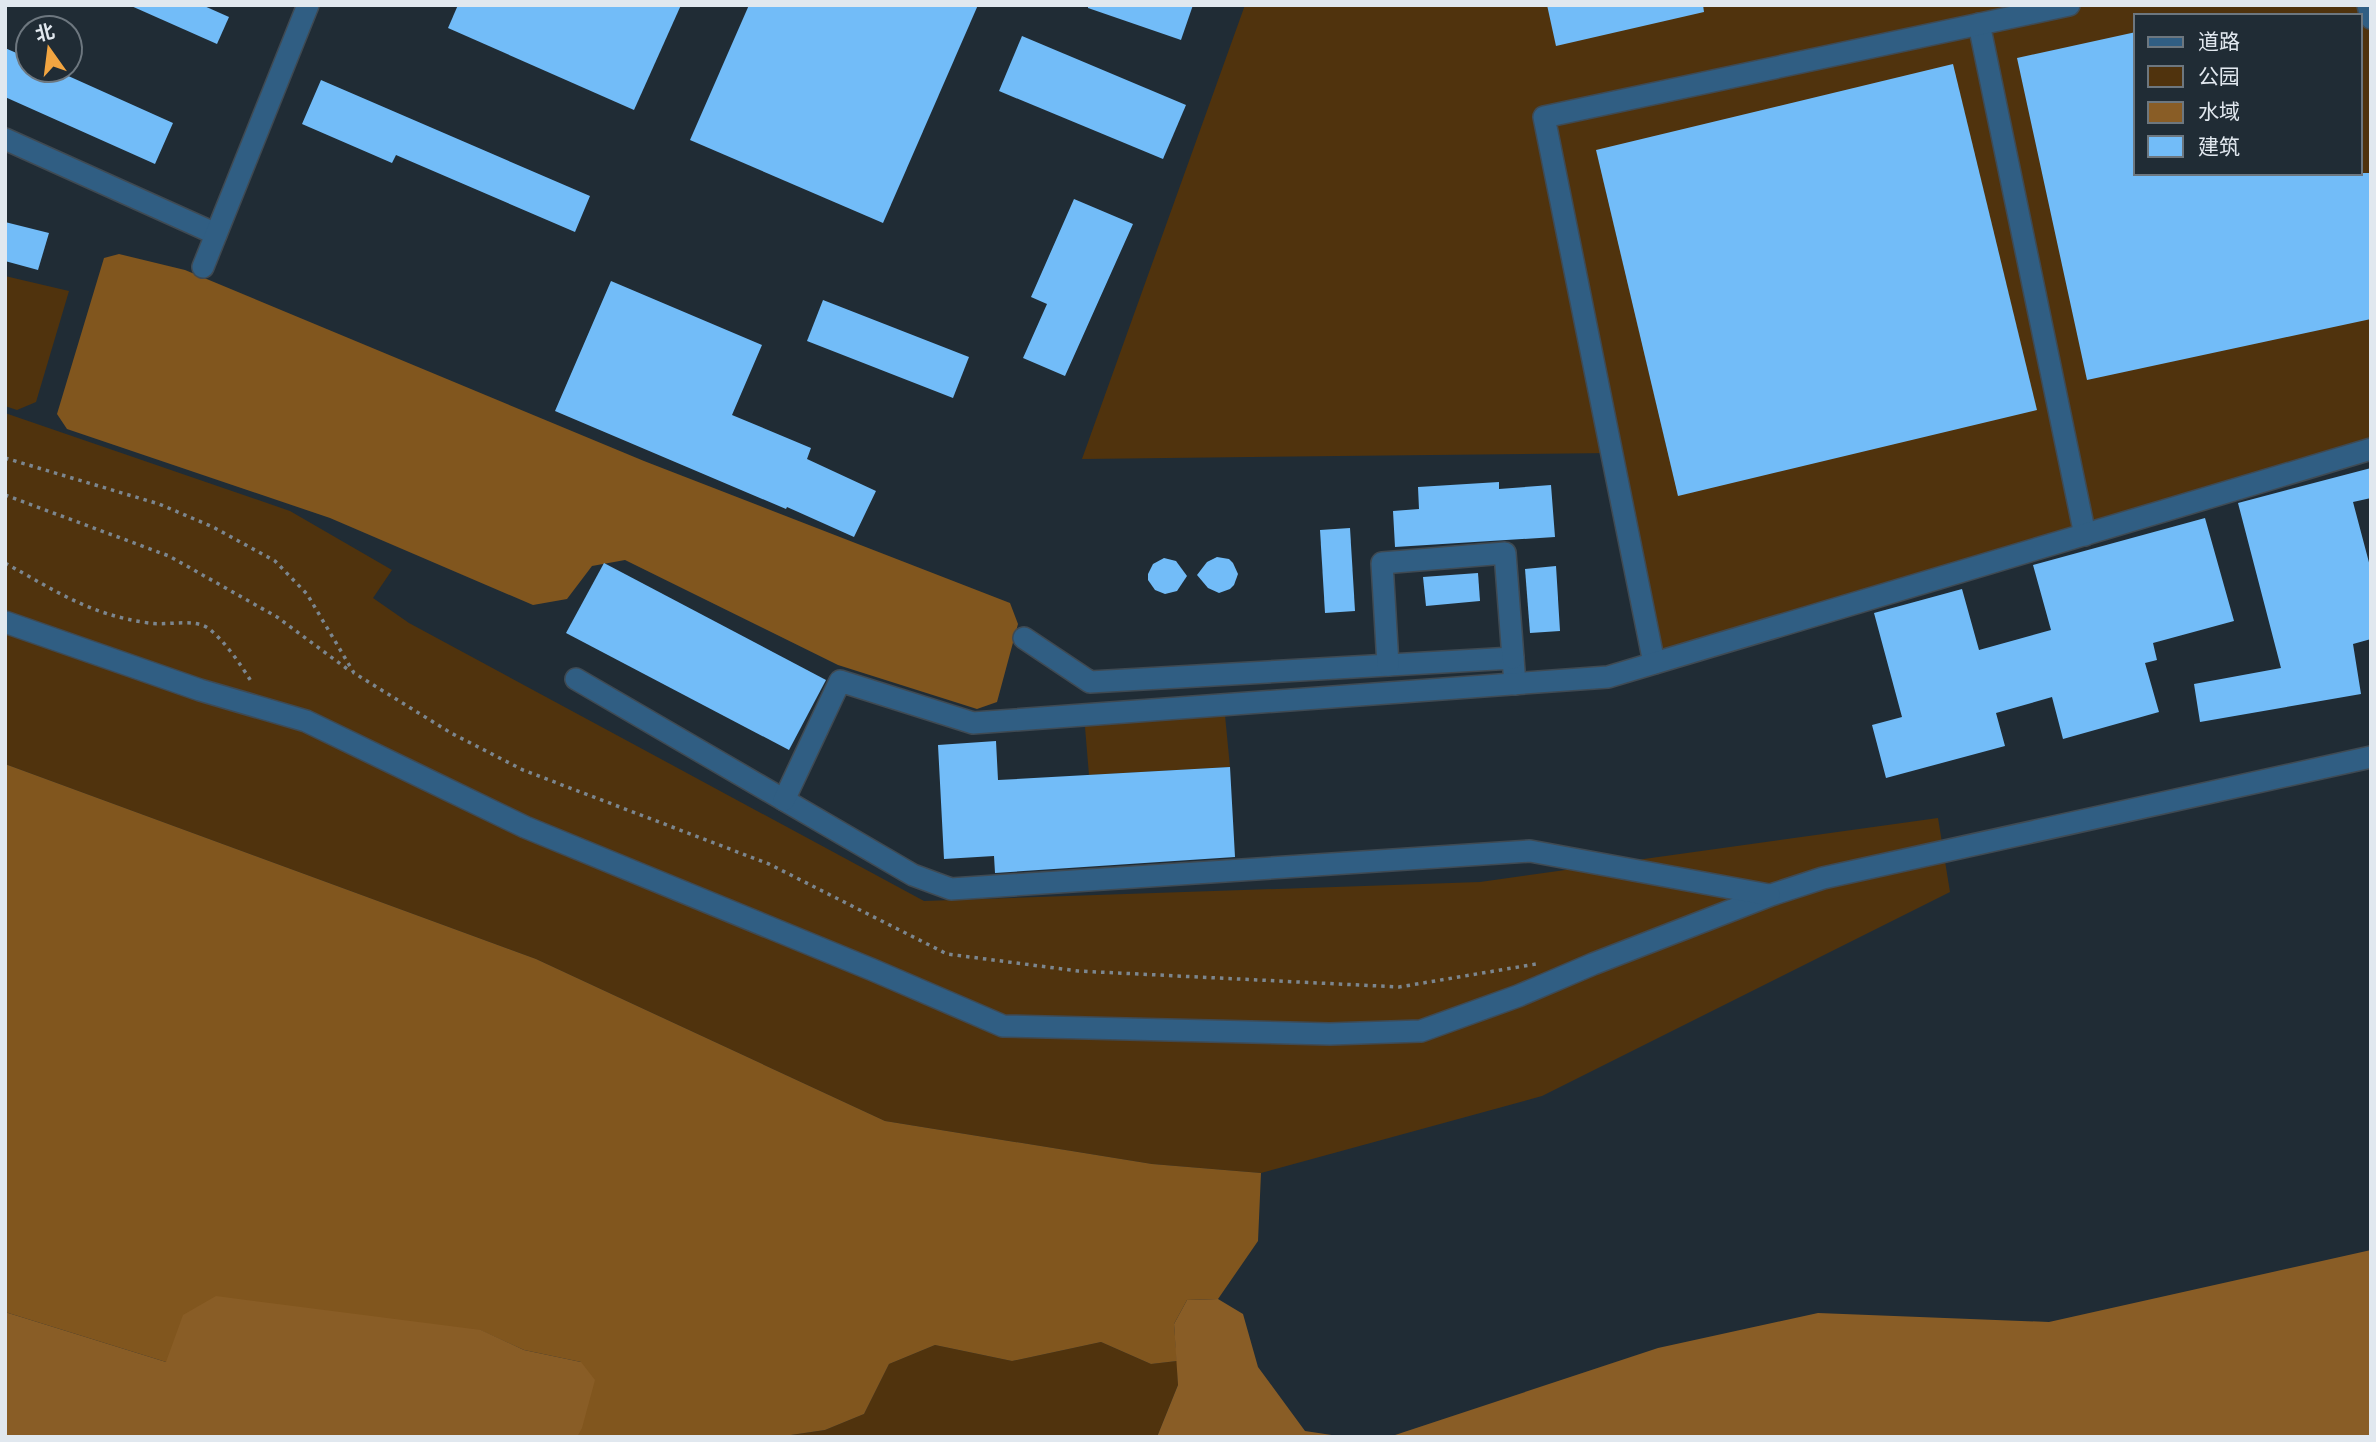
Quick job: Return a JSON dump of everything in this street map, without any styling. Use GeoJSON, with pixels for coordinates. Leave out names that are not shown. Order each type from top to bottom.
{"type":"FeatureCollection","features":[{"type":"Feature","properties":{"kind":"street"},"geometry":{"type":"LineString","coordinates":[[203,267],[308,5]]}},
{"type":"Feature","properties":{"kind":"street"},"geometry":{"type":"LineString","coordinates":[[1654,663],[1544,117],[2069,5]]}},
{"type":"Feature","properties":{"kind":"street"},"geometry":{"type":"LineString","coordinates":[[2368,5],[2371,18]]}},
{"type":"Feature","properties":{"kind":"street"},"geometry":{"type":"LineString","coordinates":[[1979,24],[2085,535]]}},
{"type":"Feature","properties":{"kind":"street"},"geometry":{"type":"LineString","coordinates":[[5,139],[216,234]]}},
{"type":"Feature","properties":{"kind":"street"},"geometry":{"type":"LineString","coordinates":[[784,800],[840,681],[972,723],[1608,677],[2371,449]]}},
{"type":"Feature","properties":{"kind":"street"},"geometry":{"type":"LineString","coordinates":[[1388,665],[1382,563],[1505,553],[1515,684]]}},
{"type":"Feature","properties":{"kind":"street"},"geometry":{"type":"LineString","coordinates":[[5,622],[200,690],[306,721],[525,827],[1003,1026],[1330,1034],[1421,1031],[1518,996],[1771,895],[1823,878],[2371,757]]}},
{"type":"Feature","properties":{"kind":"street"},"geometry":{"type":"LineString","coordinates":[[1024,638],[1090,682],[1513,658]]}},
{"type":"Feature","properties":{"kind":"street"},"geometry":{"type":"LineString","coordinates":[[576,679],[913,875],[951,888],[1530,851],[1771,895]]}},
{"type":"Feature","properties":{"kind":"path"},"geometry":{"type":"LineString","coordinates":[[5,495],[169,556],[277,617],[354,673]]}},
{"type":"Feature","properties":{"kind":"path"},"geometry":{"type":"LineString","coordinates":[[5,563],[54,592],[92,610],[160,625],[191,623],[207,627],[243,669],[252,683],[260,707]]}},
{"type":"Feature","properties":{"kind":"green space"},"geometry":{"type":"Polygon","coordinates":[[[1245,5],[2371,5],[2371,449],[1654,663],[1611,453],[1082,459],[1245,5]]]}},
{"type":"Feature","properties":{"kind":"green space"},"geometry":{"type":"Polygon","coordinates":[[[5,276],[69,291],[36,402],[17,410],[5,406],[5,276]]]}},
{"type":"Feature","properties":{"kind":"green space"},"geometry":{"type":"Polygon","coordinates":[[[5,413],[290,511],[392,570],[373,598],[409,623],[924,901],[1480,882],[1938,818],[1950,892],[1542,1096],[1261,1173],[1152,1164],[885,1121],[536,959],[5,764],[5,413]]]}},
{"type":"Feature","properties":{"kind":"green space"},"geometry":{"type":"Polygon","coordinates":[[[1224,705],[1230,767],[1089,775],[1084,715],[1224,705]]]}},
{"type":"Feature","properties":{"kind":"green space"},"geometry":{"type":"Polygon","coordinates":[[[1101,1342],[1151,1364],[1177,1361],[1178,1385],[1157,1437],[777,1437],[825,1430],[864,1414],[889,1364],[935,1345],[1012,1361],[1101,1342]]]}},
{"type":"Feature","properties":{"kind":"shaded area"},"geometry":{"type":"Polygon","coordinates":[[[119,254],[185,270],[644,461],[1010,603],[1018,624],[997,702],[977,709],[838,665],[625,560],[592,566],[567,599],[533,605],[330,518],[67,429],[57,414],[104,258],[119,254]]]}},
{"type":"Feature","properties":{"kind":"shaded area"},"geometry":{"type":"Polygon","coordinates":[[[5,764],[536,959],[885,1121],[1152,1164],[1261,1173],[1258,1241],[1218,1299],[1187,1300],[1174,1324],[1177,1361],[1151,1364],[1101,1342],[1012,1361],[935,1345],[889,1364],[864,1414],[825,1430],[777,1437],[575,1437],[581,1362],[524,1350],[480,1330],[166,1362],[5,1312],[5,764]]]}},
{"type":"Feature","properties":{"kind":"water"},"geometry":{"type":"Polygon","coordinates":[[[2371,1250],[2371,1437],[1389,1437],[1658,1348],[1818,1313],[2049,1322],[2371,1250]]]}},
{"type":"Feature","properties":{"kind":"water"},"geometry":{"type":"Polygon","coordinates":[[[216,1296],[481,1330],[524,1350],[581,1362],[595,1380],[582,1428],[577,1437],[5,1437],[5,1312],[166,1362],[183,1315],[216,1296]]]}},
{"type":"Feature","properties":{"kind":"water"},"geometry":{"type":"Polygon","coordinates":[[[1218,1299],[1243,1314],[1258,1367],[1305,1431],[1345,1437],[1157,1437],[1178,1385],[1174,1324],[1187,1300],[1218,1299]]]}},
{"type":"Feature","properties":{"kind":"building"},"geometry":{"type":"Polygon","coordinates":[[[129,5],[202,5],[229,17],[217,44],[129,5]]]}},
{"type":"Feature","properties":{"kind":"building"},"geometry":{"type":"Polygon","coordinates":[[[458,5],[681,5],[634,110],[448,28],[458,5]]]}},
{"type":"Feature","properties":{"kind":"building"},"geometry":{"type":"Polygon","coordinates":[[[749,5],[978,5],[883,223],[690,140],[749,5]]]}},
{"type":"Feature","properties":{"kind":"building"},"geometry":{"type":"Polygon","coordinates":[[[1088,5],[1193,5],[1181,40],[1088,8],[1088,5]]]}},
{"type":"Feature","properties":{"kind":"building"},"geometry":{"type":"Polygon","coordinates":[[[1547,5],[1703,5],[1704,12],[1556,46],[1547,5]]]}},
{"type":"Feature","properties":{"kind":"building"},"geometry":{"type":"Polygon","coordinates":[[[2134,32],[2134,175],[2371,173],[2371,319],[2087,380],[2017,58],[2134,32]]]}},
{"type":"Feature","properties":{"kind":"building"},"geometry":{"type":"Polygon","coordinates":[[[1022,36],[1186,105],[1163,159],[999,91],[1022,36]]]}},
{"type":"Feature","properties":{"kind":"building"},"geometry":{"type":"Polygon","coordinates":[[[5,48],[14,52],[14,84],[84,83],[173,123],[155,164],[5,97],[5,48]]]}},
{"type":"Feature","properties":{"kind":"building"},"geometry":{"type":"Polygon","coordinates":[[[1953,64],[2037,410],[1678,496],[1596,150],[1953,64]]]}},
{"type":"Feature","properties":{"kind":"building"},"geometry":{"type":"Polygon","coordinates":[[[321,80],[590,196],[575,232],[396,155],[392,163],[302,124],[321,80]]]}},
{"type":"Feature","properties":{"kind":"building"},"geometry":{"type":"Polygon","coordinates":[[[1074,199],[1133,224],[1065,376],[1023,358],[1047,304],[1031,297],[1074,199]]]}},
{"type":"Feature","properties":{"kind":"building"},"geometry":{"type":"Polygon","coordinates":[[[5,222],[49,233],[38,270],[5,261],[5,222]]]}},
{"type":"Feature","properties":{"kind":"building"},"geometry":{"type":"Polygon","coordinates":[[[611,281],[762,345],[732,415],[811,448],[807,459],[876,491],[854,537],[555,411],[611,281]]]}},
{"type":"Feature","properties":{"kind":"building"},"geometry":{"type":"Polygon","coordinates":[[[823,300],[969,357],[953,398],[807,341],[823,300]]]}},
{"type":"Feature","properties":{"kind":"building"},"geometry":{"type":"Polygon","coordinates":[[[2371,468],[2371,498],[2353,502],[2371,570],[2371,639],[2353,644],[2361,694],[2200,722],[2194,684],[2281,668],[2238,503],[2371,468]]]}},
{"type":"Feature","properties":{"kind":"building"},"geometry":{"type":"Polygon","coordinates":[[[1499,482],[1499,489],[1551,485],[1555,537],[1395,547],[1393,511],[1419,509],[1418,487],[1499,482]]]}},
{"type":"Feature","properties":{"kind":"building"},"geometry":{"type":"Polygon","coordinates":[[[2205,518],[2234,621],[2153,643],[2157,660],[2145,663],[2159,712],[2063,739],[2052,697],[1996,713],[2005,746],[1886,778],[1872,725],[1902,717],[1874,613],[1962,589],[1979,650],[2051,630],[2033,565],[2205,518]]]}},
{"type":"Feature","properties":{"kind":"building"},"geometry":{"type":"Polygon","coordinates":[[[1350,528],[1355,611],[1325,613],[1320,530],[1350,528]]]}},
{"type":"Feature","properties":{"kind":"building"},"geometry":{"type":"Polygon","coordinates":[[[1217,557],[1229,559],[1238,574],[1230,589],[1219,593],[1208,588],[1197,575],[1207,562],[1217,557]]]}},
{"type":"Feature","properties":{"kind":"building"},"geometry":{"type":"Polygon","coordinates":[[[1164,558],[1176,561],[1187,576],[1177,591],[1165,594],[1155,590],[1148,580],[1153,564],[1164,558]]]}},
{"type":"Feature","properties":{"kind":"building"},"geometry":{"type":"Polygon","coordinates":[[[604,563],[826,680],[789,750],[566,633],[604,563]]]}},
{"type":"Feature","properties":{"kind":"building"},"geometry":{"type":"Polygon","coordinates":[[[1556,566],[1560,631],[1530,633],[1525,569],[1556,566]]]}},
{"type":"Feature","properties":{"kind":"building"},"geometry":{"type":"Polygon","coordinates":[[[1478,573],[1480,601],[1426,606],[1423,577],[1478,573]]]}},
{"type":"Feature","properties":{"kind":"building"},"geometry":{"type":"Polygon","coordinates":[[[996,741],[998,780],[1230,767],[1235,857],[995,873],[994,856],[944,859],[938,745],[996,741]]]}}]}
